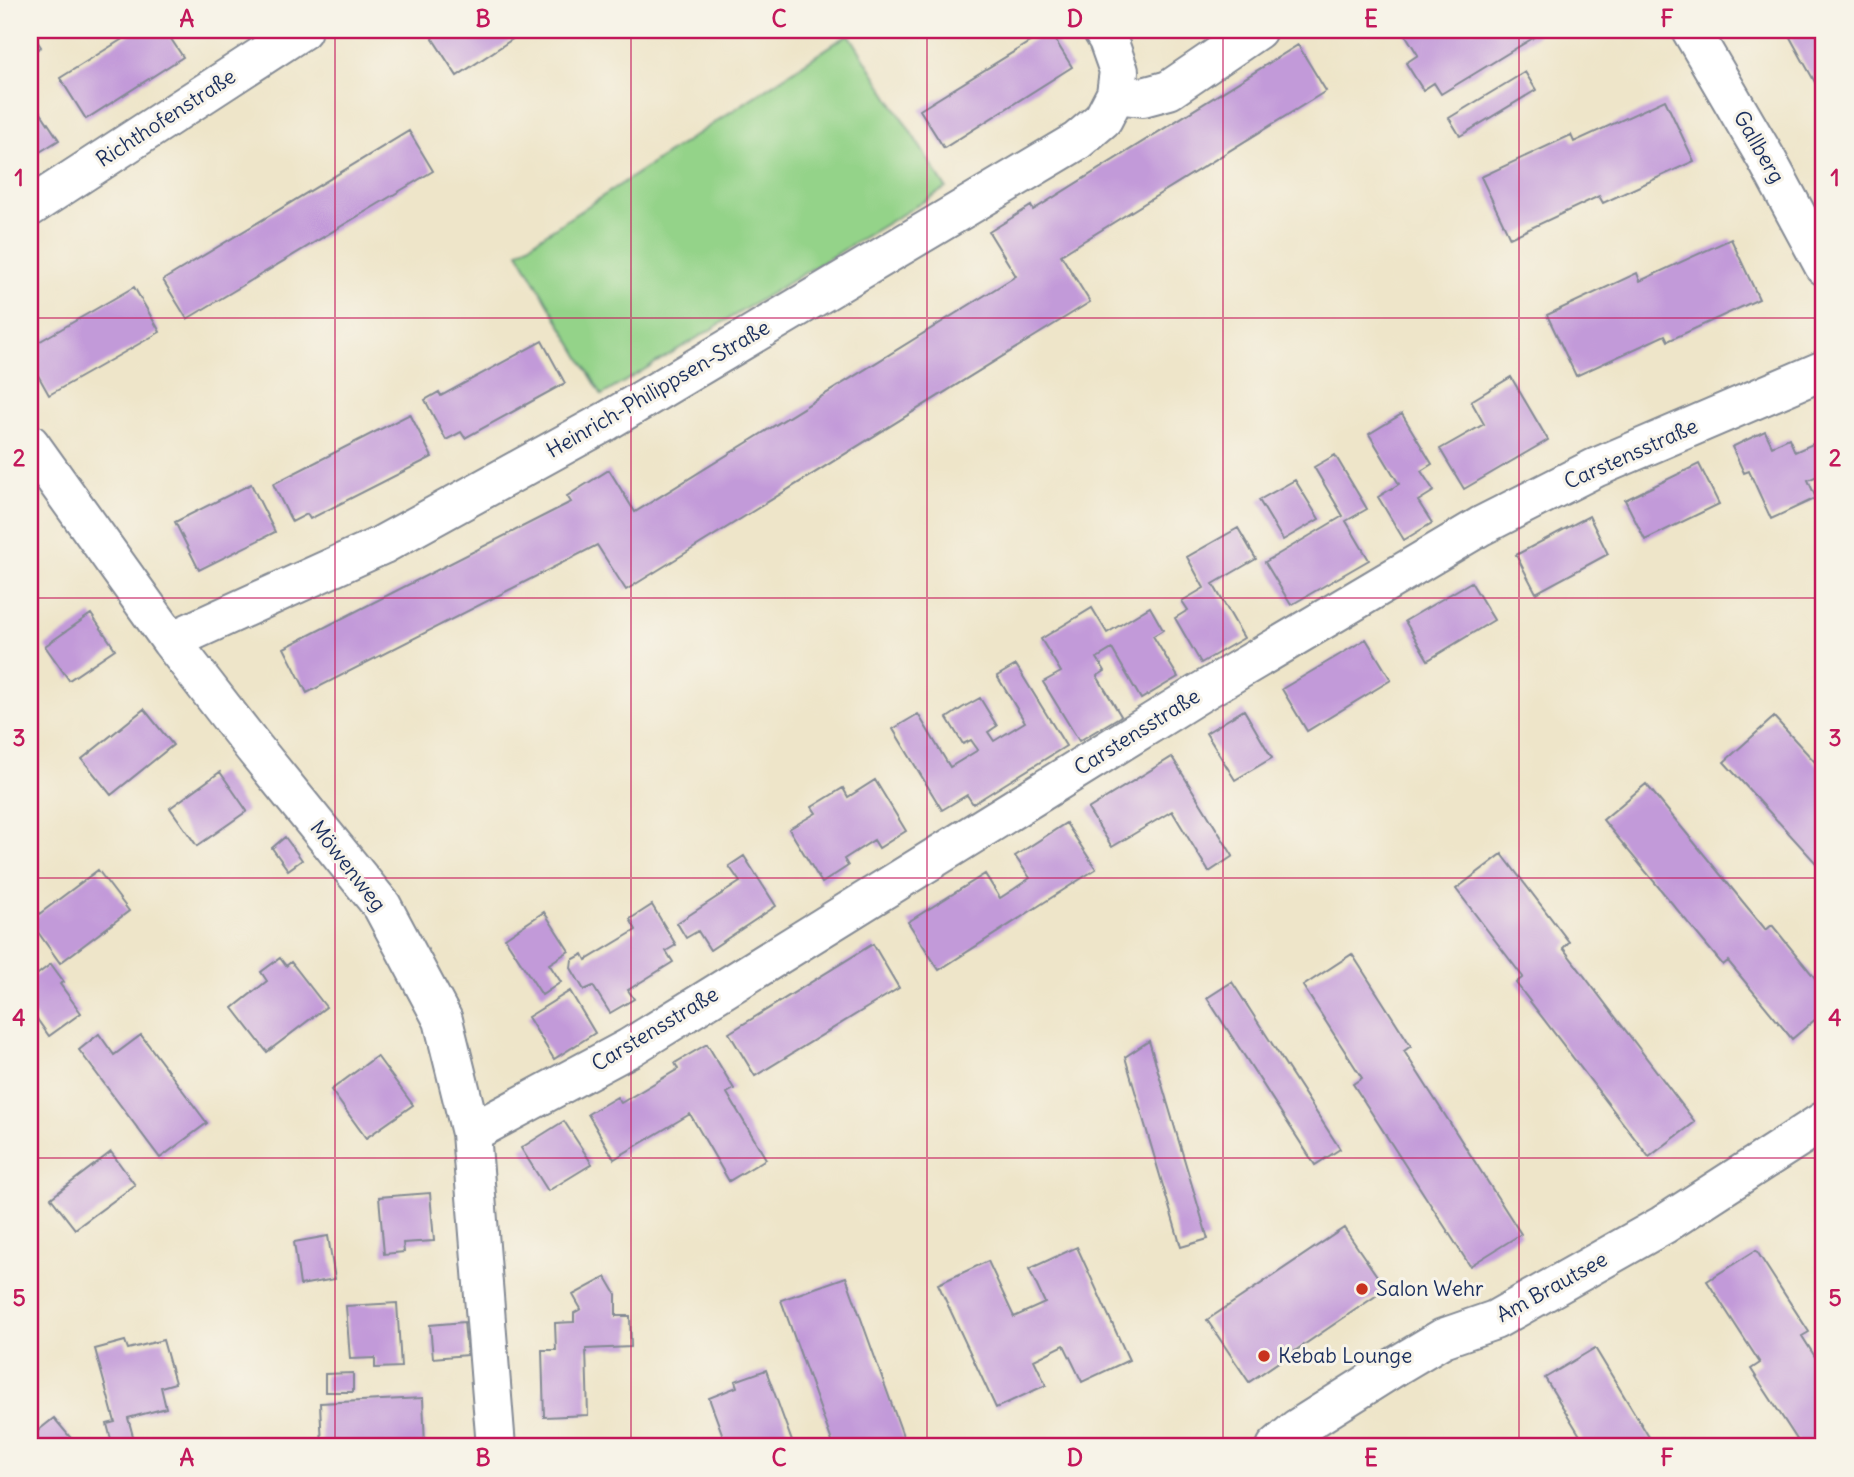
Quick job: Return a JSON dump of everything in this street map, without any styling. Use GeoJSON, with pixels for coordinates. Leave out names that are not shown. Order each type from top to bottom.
{"type":"FeatureCollection","features":[{"type":"Feature","properties":{"kind":"street","name":"Richthofenstraße"},"geometry":{"type":"LineString","coordinates":[[30,207],[302,30]]}},
{"type":"Feature","properties":{"kind":"street"},"geometry":{"type":"LineString","coordinates":[[1102,30],[1119,71],[1116,94],[1143,97],[1169,90],[1257,30]]}},
{"type":"Feature","properties":{"kind":"street","name":"Gallberg"},"geometry":{"type":"LineString","coordinates":[[1691,30],[1767,160],[1824,266]]}},
{"type":"Feature","properties":{"kind":"street","name":"Heinrich-Philippsen-Straße"},"geometry":{"type":"LineString","coordinates":[[171,641],[382,545],[607,421],[1077,141],[1103,119],[1116,94]]}},
{"type":"Feature","properties":{"kind":"street","name":"Carstensstraße"},"geometry":{"type":"LineString","coordinates":[[471,1133],[629,1048],[1198,694],[1481,527],[1595,468],[1824,370]]}},
{"type":"Feature","properties":{"kind":"street","name":"Möwenweg"},"geometry":{"type":"LineString","coordinates":[[30,444],[171,641],[383,906],[443,1020],[471,1133],[496,1447]]}},
{"type":"Feature","properties":{"kind":"street","name":"Am Brautsee"},"geometry":{"type":"LineString","coordinates":[[1276,1447],[1298,1428],[1443,1338],[1495,1320],[1615,1252],[1824,1121]]}},
{"type":"Feature","properties":{"kind":"green space"},"geometry":{"type":"Polygon","coordinates":[[[849,34],[946,188],[602,395],[518,252],[849,34]]]}},
{"type":"Feature","properties":{"kind":"building"},"geometry":{"type":"Polygon","coordinates":[[[30,30],[41,47],[30,54],[30,30]]]}},
{"type":"Feature","properties":{"kind":"building"},"geometry":{"type":"Polygon","coordinates":[[[137,30],[165,30],[183,57],[86,119],[60,78],[137,30]]]}},
{"type":"Feature","properties":{"kind":"building"},"geometry":{"type":"Polygon","coordinates":[[[434,30],[526,30],[457,76],[429,33],[434,30]]]}},
{"type":"Feature","properties":{"kind":"building"},"geometry":{"type":"Polygon","coordinates":[[[1049,30],[1072,67],[944,148],[920,110],[1049,30]]]}},
{"type":"Feature","properties":{"kind":"building"},"geometry":{"type":"Polygon","coordinates":[[[1411,30],[1438,30],[1441,34],[1449,30],[1535,30],[1538,35],[1441,94],[1434,83],[1423,90],[1406,63],[1418,55],[1405,34],[1411,30]]]}},
{"type":"Feature","properties":{"kind":"building"},"geometry":{"type":"Polygon","coordinates":[[[1786,30],[1824,30],[1824,98],[1803,61],[1786,30]]]}},
{"type":"Feature","properties":{"kind":"building"},"geometry":{"type":"Polygon","coordinates":[[[1298,45],[1326,91],[1061,255],[1090,302],[626,590],[597,545],[307,693],[284,648],[571,502],[567,496],[609,470],[635,512],[1016,276],[989,232],[1031,206],[1033,210],[1298,45]]]}},
{"type":"Feature","properties":{"kind":"building"},"geometry":{"type":"Polygon","coordinates":[[[1525,72],[1536,90],[1460,136],[1449,118],[1525,72]]]}},
{"type":"Feature","properties":{"kind":"building"},"geometry":{"type":"Polygon","coordinates":[[[30,99],[59,140],[30,158],[30,99]]]}},
{"type":"Feature","properties":{"kind":"building"},"geometry":{"type":"Polygon","coordinates":[[[1665,100],[1694,161],[1603,203],[1599,196],[1510,238],[1481,177],[1571,135],[1574,142],[1665,100]]]}},
{"type":"Feature","properties":{"kind":"building"},"geometry":{"type":"Polygon","coordinates":[[[409,131],[433,171],[187,319],[163,280],[409,131]]]}},
{"type":"Feature","properties":{"kind":"building"},"geometry":{"type":"Polygon","coordinates":[[[1731,239],[1759,299],[1668,341],[1665,335],[1576,376],[1547,315],[1637,273],[1640,281],[1731,239]]]}},
{"type":"Feature","properties":{"kind":"building"},"geometry":{"type":"Polygon","coordinates":[[[134,287],[160,332],[49,395],[30,361],[30,347],[134,287]]]}},
{"type":"Feature","properties":{"kind":"building"},"geometry":{"type":"Polygon","coordinates":[[[542,341],[565,383],[465,438],[461,432],[446,440],[425,400],[439,392],[441,396],[542,341]]]}},
{"type":"Feature","properties":{"kind":"building"},"geometry":{"type":"Polygon","coordinates":[[[1511,377],[1548,440],[1464,489],[1440,449],[1484,424],[1471,401],[1511,377]]]}},
{"type":"Feature","properties":{"kind":"building"},"geometry":{"type":"Polygon","coordinates":[[[410,414],[432,457],[310,519],[307,514],[292,522],[273,484],[410,414]]]}},
{"type":"Feature","properties":{"kind":"building"},"geometry":{"type":"Polygon","coordinates":[[[1402,414],[1432,464],[1421,471],[1434,491],[1418,501],[1432,523],[1404,540],[1378,497],[1399,484],[1369,434],[1402,414]]]}},
{"type":"Feature","properties":{"kind":"building"},"geometry":{"type":"Polygon","coordinates":[[[1765,431],[1772,446],[1789,438],[1795,452],[1824,439],[1824,473],[1808,480],[1816,498],[1771,519],[1749,471],[1744,473],[1732,447],[1765,431]]]}},
{"type":"Feature","properties":{"kind":"building"},"geometry":{"type":"Polygon","coordinates":[[[1335,455],[1367,509],[1346,521],[1369,560],[1291,605],[1265,562],[1343,516],[1314,467],[1335,455]]]}},
{"type":"Feature","properties":{"kind":"building"},"geometry":{"type":"Polygon","coordinates":[[[1699,464],[1719,504],[1645,540],[1625,500],[1699,464]]]}},
{"type":"Feature","properties":{"kind":"building"},"geometry":{"type":"Polygon","coordinates":[[[1295,480],[1319,519],[1283,540],[1259,500],[1295,480]]]}},
{"type":"Feature","properties":{"kind":"building"},"geometry":{"type":"Polygon","coordinates":[[[251,484],[275,532],[199,570],[175,522],[251,484]]]}},
{"type":"Feature","properties":{"kind":"building"},"geometry":{"type":"Polygon","coordinates":[[[1589,516],[1608,554],[1536,593],[1516,555],[1589,516]]]}},
{"type":"Feature","properties":{"kind":"building"},"geometry":{"type":"Polygon","coordinates":[[[1238,528],[1256,559],[1213,584],[1244,638],[1201,663],[1175,618],[1188,610],[1182,601],[1204,588],[1187,557],[1238,528]]]}},
{"type":"Feature","properties":{"kind":"building"},"geometry":{"type":"Polygon","coordinates":[[[1471,582],[1494,620],[1428,660],[1405,621],[1471,582]]]}},
{"type":"Feature","properties":{"kind":"building"},"geometry":{"type":"Polygon","coordinates":[[[1150,607],[1163,630],[1153,636],[1178,677],[1141,699],[1112,649],[1097,658],[1105,671],[1097,676],[1121,716],[1079,741],[1043,682],[1061,672],[1041,639],[1092,608],[1107,633],[1150,607]]]}},
{"type":"Feature","properties":{"kind":"building"},"geometry":{"type":"Polygon","coordinates":[[[91,614],[115,649],[69,680],[45,646],[91,614]]]}},
{"type":"Feature","properties":{"kind":"building"},"geometry":{"type":"Polygon","coordinates":[[[1366,639],[1391,680],[1307,731],[1282,689],[1366,639]]]}},
{"type":"Feature","properties":{"kind":"building"},"geometry":{"type":"Polygon","coordinates":[[[1016,665],[1066,746],[973,804],[967,795],[942,810],[893,729],[918,714],[950,767],[978,750],[971,740],[963,744],[947,718],[962,708],[980,698],[997,726],[988,732],[994,741],[1025,722],[997,676],[1016,665]]]}},
{"type":"Feature","properties":{"kind":"building"},"geometry":{"type":"Polygon","coordinates":[[[144,709],[173,745],[111,795],[82,759],[144,709]]]}},
{"type":"Feature","properties":{"kind":"building"},"geometry":{"type":"Polygon","coordinates":[[[1244,710],[1272,758],[1235,780],[1206,733],[1244,710]]]}},
{"type":"Feature","properties":{"kind":"building"},"geometry":{"type":"Polygon","coordinates":[[[1774,717],[1824,772],[1824,872],[1724,762],[1774,717]]]}},
{"type":"Feature","properties":{"kind":"building"},"geometry":{"type":"Polygon","coordinates":[[[1172,757],[1233,856],[1209,872],[1172,811],[1112,847],[1088,809],[1172,757]]]}},
{"type":"Feature","properties":{"kind":"building"},"geometry":{"type":"Polygon","coordinates":[[[220,772],[247,811],[197,846],[170,808],[220,772]]]}},
{"type":"Feature","properties":{"kind":"building"},"geometry":{"type":"Polygon","coordinates":[[[875,780],[906,831],[879,848],[874,840],[844,859],[848,866],[822,883],[789,829],[816,813],[812,807],[843,788],[848,797],[875,780]]]}},
{"type":"Feature","properties":{"kind":"building"},"geometry":{"type":"Polygon","coordinates":[[[1646,784],[1766,930],[1772,925],[1824,989],[1824,1012],[1792,1039],[1728,961],[1723,965],[1603,820],[1646,784]]]}},
{"type":"Feature","properties":{"kind":"building"},"geometry":{"type":"Polygon","coordinates":[[[1066,823],[1096,869],[939,970],[908,922],[985,874],[1000,898],[1030,878],[1015,856],[1066,823]]]}},
{"type":"Feature","properties":{"kind":"building"},"geometry":{"type":"Polygon","coordinates":[[[285,837],[302,860],[288,870],[272,848],[285,837]]]}},
{"type":"Feature","properties":{"kind":"building"},"geometry":{"type":"Polygon","coordinates":[[[1502,854],[1569,942],[1563,948],[1695,1122],[1649,1157],[1516,983],[1523,977],[1456,889],[1502,854]]]}},
{"type":"Feature","properties":{"kind":"building"},"geometry":{"type":"Polygon","coordinates":[[[744,856],[776,906],[710,950],[698,931],[686,938],[677,923],[740,882],[729,866],[744,856]]]}},
{"type":"Feature","properties":{"kind":"building"},"geometry":{"type":"Polygon","coordinates":[[[98,870],[129,911],[60,963],[30,921],[98,870]]]}},
{"type":"Feature","properties":{"kind":"building"},"geometry":{"type":"Polygon","coordinates":[[[652,905],[676,945],[666,951],[673,962],[628,990],[634,999],[610,1013],[593,986],[584,990],[571,968],[572,960],[583,954],[586,960],[636,930],[630,919],[652,905]]]}},
{"type":"Feature","properties":{"kind":"building"},"geometry":{"type":"Polygon","coordinates":[[[544,912],[569,951],[549,964],[561,982],[542,995],[505,938],[544,912]]]}},
{"type":"Feature","properties":{"kind":"building"},"geometry":{"type":"Polygon","coordinates":[[[873,944],[899,988],[755,1076],[729,1033],[873,944]]]}},
{"type":"Feature","properties":{"kind":"building"},"geometry":{"type":"Polygon","coordinates":[[[1352,954],[1411,1046],[1404,1051],[1521,1234],[1470,1266],[1353,1084],[1362,1078],[1303,986],[1352,954]]]}},
{"type":"Feature","properties":{"kind":"building"},"geometry":{"type":"Polygon","coordinates":[[[280,958],[286,966],[291,962],[326,1007],[267,1052],[233,1008],[267,981],[261,972],[280,958]]]}},
{"type":"Feature","properties":{"kind":"building"},"geometry":{"type":"Polygon","coordinates":[[[51,964],[64,982],[60,984],[81,1013],[49,1036],[30,1009],[30,980],[51,964]]]}},
{"type":"Feature","properties":{"kind":"building"},"geometry":{"type":"Polygon","coordinates":[[[1232,982],[1340,1149],[1315,1165],[1207,998],[1232,982]]]}},
{"type":"Feature","properties":{"kind":"building"},"geometry":{"type":"Polygon","coordinates":[[[570,991],[595,1033],[554,1059],[528,1017],[570,991]]]}},
{"type":"Feature","properties":{"kind":"building"},"geometry":{"type":"Polygon","coordinates":[[[99,1034],[114,1055],[141,1035],[207,1123],[160,1158],[79,1050],[99,1034]]]}},
{"type":"Feature","properties":{"kind":"building"},"geometry":{"type":"Polygon","coordinates":[[[1149,1041],[1208,1239],[1181,1247],[1125,1057],[1149,1041]]]}},
{"type":"Feature","properties":{"kind":"building"},"geometry":{"type":"Polygon","coordinates":[[[707,1044],[734,1089],[727,1093],[766,1159],[729,1181],[690,1114],[614,1159],[588,1114],[617,1097],[621,1103],[678,1069],[675,1063],[707,1044]]]}},
{"type":"Feature","properties":{"kind":"building"},"geometry":{"type":"Polygon","coordinates":[[[377,1056],[413,1105],[366,1138],[331,1090],[377,1056]]]}},
{"type":"Feature","properties":{"kind":"building"},"geometry":{"type":"Polygon","coordinates":[[[564,1121],[592,1164],[548,1191],[521,1148],[564,1121]]]}},
{"type":"Feature","properties":{"kind":"building"},"geometry":{"type":"Polygon","coordinates":[[[111,1152],[135,1185],[75,1229],[51,1198],[111,1152]]]}},
{"type":"Feature","properties":{"kind":"building"},"geometry":{"type":"Polygon","coordinates":[[[430,1193],[434,1241],[403,1243],[404,1252],[384,1254],[379,1197],[430,1193]]]}},
{"type":"Feature","properties":{"kind":"building"},"geometry":{"type":"Polygon","coordinates":[[[1344,1228],[1386,1289],[1249,1382],[1207,1320],[1344,1228]]]}},
{"type":"Feature","properties":{"kind":"building"},"geometry":{"type":"Polygon","coordinates":[[[328,1236],[335,1279],[300,1285],[294,1242],[328,1236]]]}},
{"type":"Feature","properties":{"kind":"building"},"geometry":{"type":"Polygon","coordinates":[[[1077,1247],[1129,1360],[1082,1382],[1064,1345],[1034,1360],[1046,1385],[996,1408],[938,1284],[988,1261],[1014,1317],[1045,1303],[1029,1269],[1077,1247]]]}},
{"type":"Feature","properties":{"kind":"building"},"geometry":{"type":"Polygon","coordinates":[[[1756,1250],[1809,1332],[1802,1336],[1824,1371],[1824,1447],[1802,1447],[1751,1369],[1760,1363],[1707,1281],[1756,1250]]]}},
{"type":"Feature","properties":{"kind":"building"},"geometry":{"type":"Polygon","coordinates":[[[606,1277],[616,1294],[616,1316],[630,1316],[631,1347],[586,1349],[588,1415],[544,1417],[542,1350],[556,1350],[555,1323],[574,1322],[574,1313],[581,1309],[573,1295],[606,1277]]]}},
{"type":"Feature","properties":{"kind":"building"},"geometry":{"type":"Polygon","coordinates":[[[846,1277],[907,1447],[834,1447],[781,1300],[846,1277]]]}},
{"type":"Feature","properties":{"kind":"building"},"geometry":{"type":"Polygon","coordinates":[[[397,1303],[401,1367],[375,1368],[375,1358],[350,1359],[346,1306],[397,1303]]]}},
{"type":"Feature","properties":{"kind":"building"},"geometry":{"type":"Polygon","coordinates":[[[464,1322],[467,1355],[433,1358],[430,1325],[464,1322]]]}},
{"type":"Feature","properties":{"kind":"building"},"geometry":{"type":"Polygon","coordinates":[[[163,1340],[175,1383],[161,1387],[166,1408],[128,1418],[136,1447],[113,1447],[107,1424],[115,1422],[95,1349],[125,1341],[128,1349],[163,1340]]]}},
{"type":"Feature","properties":{"kind":"building"},"geometry":{"type":"Polygon","coordinates":[[[1595,1348],[1655,1447],[1587,1447],[1545,1378],[1595,1348]]]}},
{"type":"Feature","properties":{"kind":"building"},"geometry":{"type":"Polygon","coordinates":[[[766,1370],[794,1447],[727,1447],[709,1398],[737,1387],[735,1381],[766,1370]]]}},
{"type":"Feature","properties":{"kind":"building"},"geometry":{"type":"Polygon","coordinates":[[[353,1373],[353,1392],[325,1392],[325,1374],[353,1373]]]}},
{"type":"Feature","properties":{"kind":"building"},"geometry":{"type":"Polygon","coordinates":[[[423,1398],[425,1447],[322,1447],[320,1403],[423,1398]]]}},
{"type":"Feature","properties":{"kind":"building"},"geometry":{"type":"Polygon","coordinates":[[[54,1418],[75,1443],[69,1447],[30,1447],[30,1437],[54,1418]]]}},
{"type":"Feature","properties":{"kind":"place","name":"Salon Wehr"},"geometry":{"type":"Point","coordinates":[1362,1289]}},
{"type":"Feature","properties":{"kind":"place","name":"Kebab Lounge"},"geometry":{"type":"Point","coordinates":[1264,1356]}}]}
